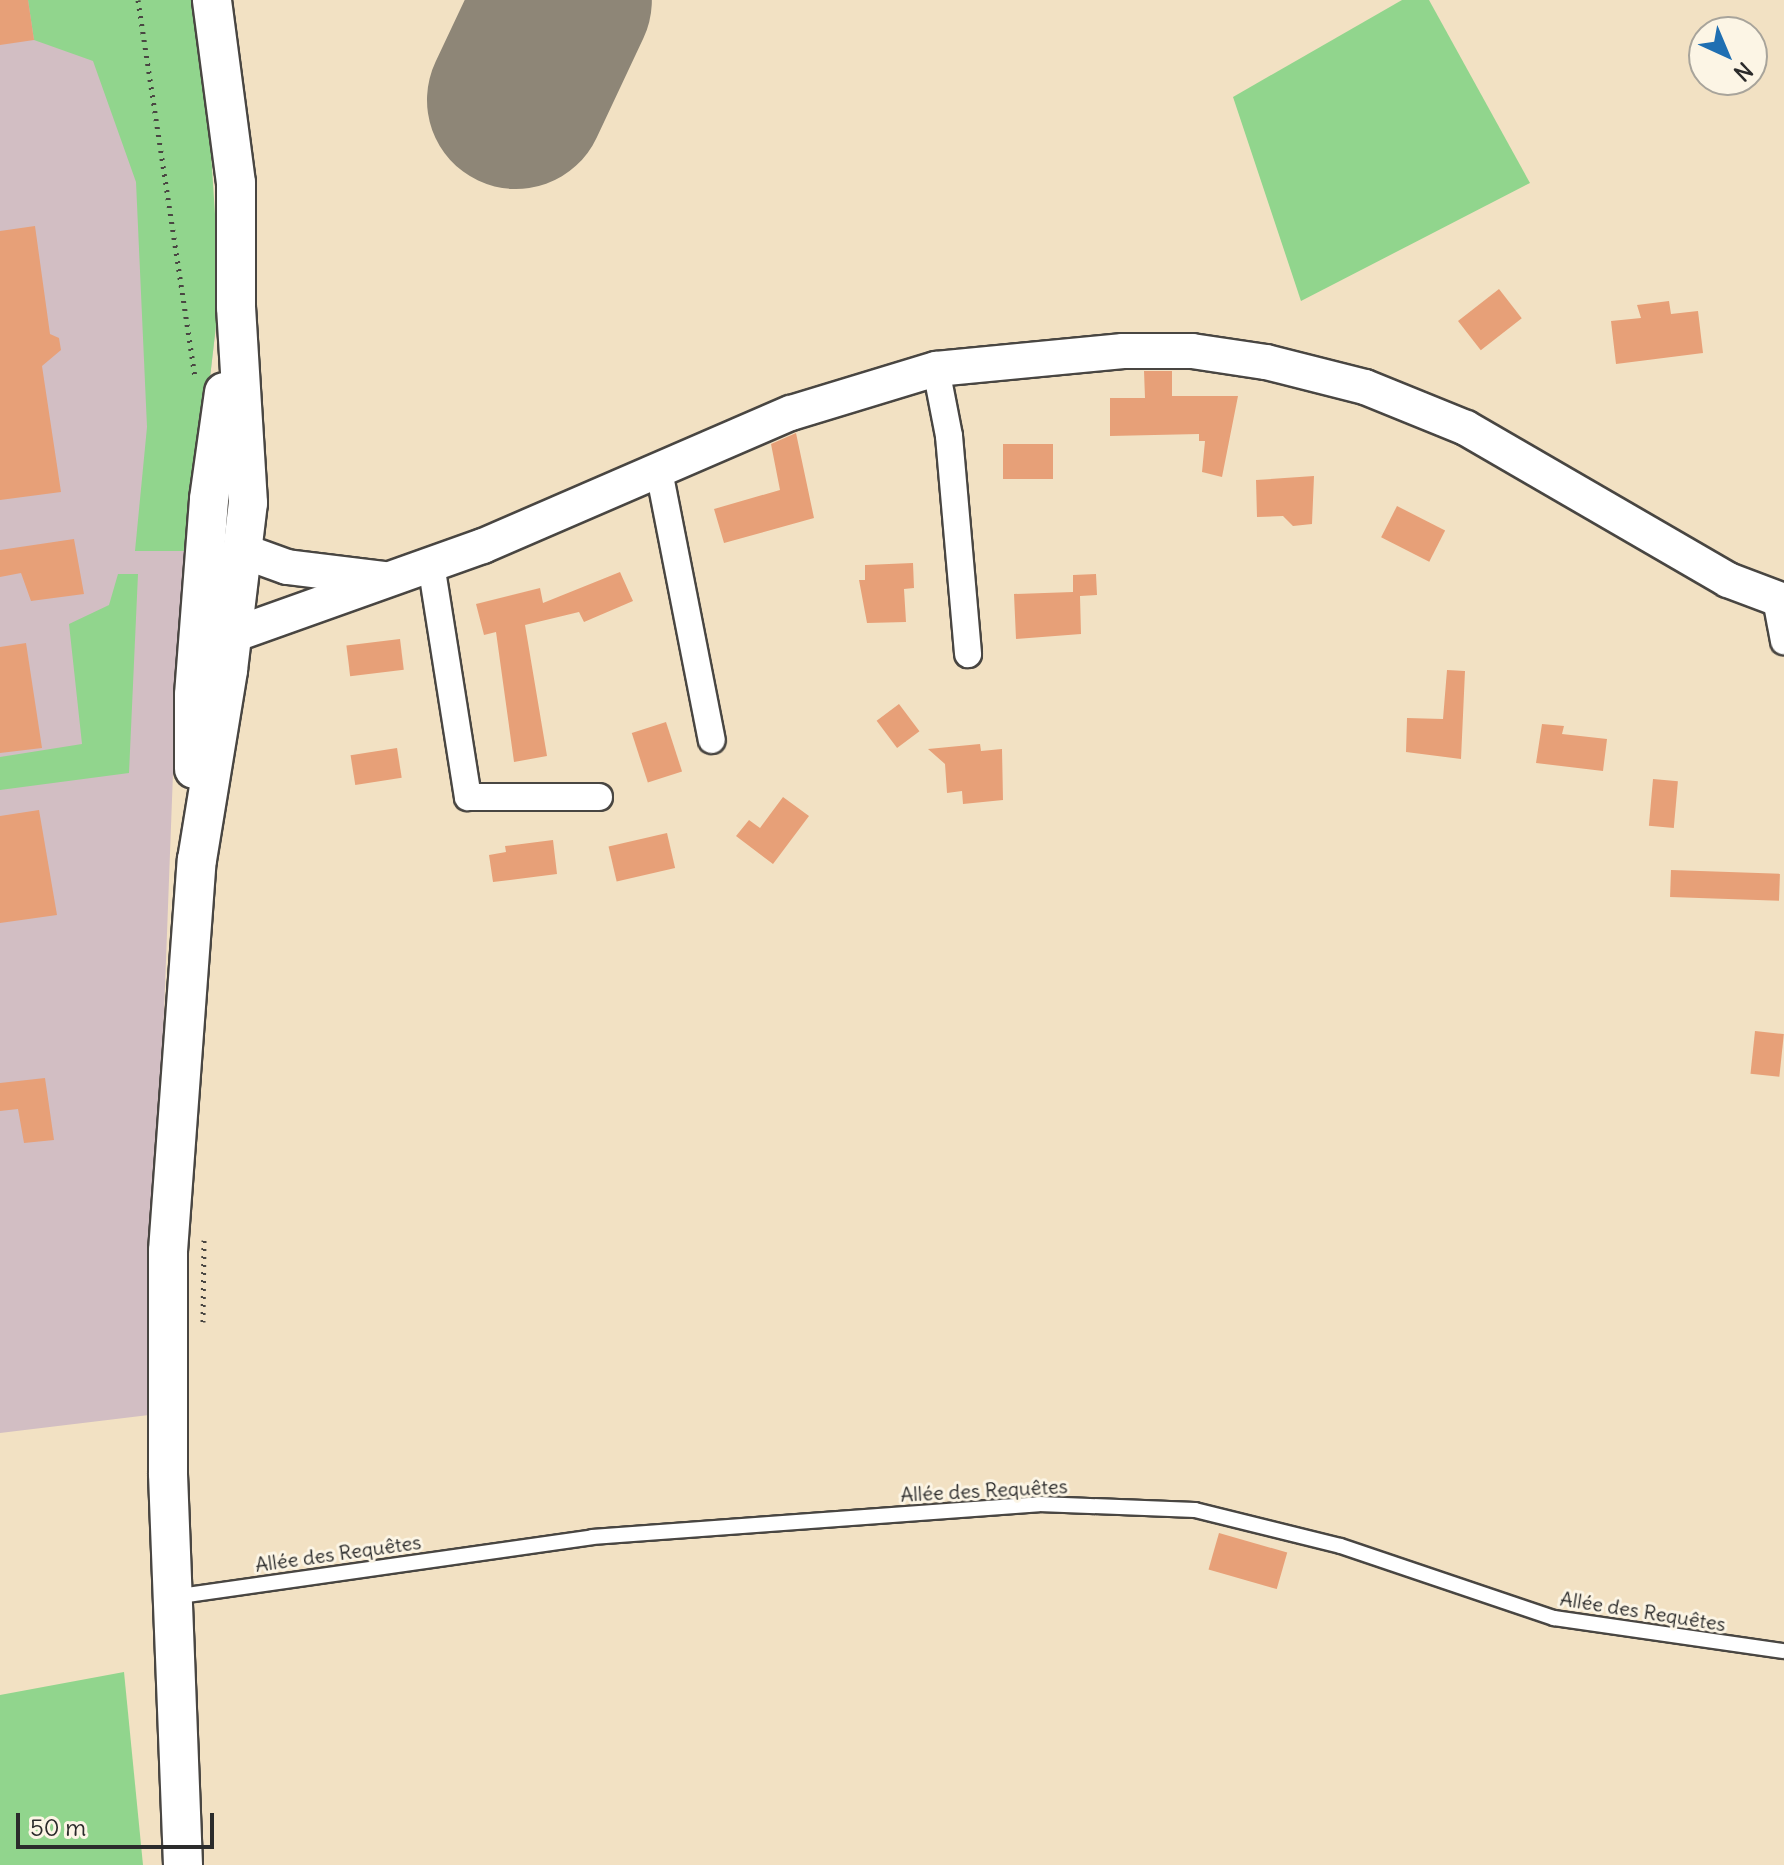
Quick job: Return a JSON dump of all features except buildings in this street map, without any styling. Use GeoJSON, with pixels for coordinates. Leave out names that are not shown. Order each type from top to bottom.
{"type":"FeatureCollection","features":[{"type":"Feature","properties":{"kind":"main road"},"geometry":{"type":"LineString","coordinates":[[183,1865],[173,1597],[168,1251],[197,860],[233,635],[240,550],[248,503],[236,307],[236,183],[212,0]]}},
{"type":"Feature","properties":{"kind":"main road"},"geometry":{"type":"LineString","coordinates":[[197,860],[194,695],[208,521],[236,307]]}},
{"type":"Feature","properties":{"kind":"main road"},"geometry":{"type":"LineString","coordinates":[[208,521],[218,540],[211,630],[233,635]]}},
{"type":"Feature","properties":{"kind":"street"},"geometry":{"type":"LineString","coordinates":[[233,635],[431,564],[659,471],[791,413],[936,369],[1123,351],[1192,351],[1266,362],[1365,387],[1466,428],[1728,580],[1780,600],[1784,641]]}},
{"type":"Feature","properties":{"kind":"street"},"geometry":{"type":"LineString","coordinates":[[936,369],[949,436],[968,654]]}},
{"type":"Feature","properties":{"kind":"street"},"geometry":{"type":"LineString","coordinates":[[659,471],[712,740]]}},
{"type":"Feature","properties":{"kind":"street"},"geometry":{"type":"LineString","coordinates":[[240,550],[287,567],[387,579]]}},
{"type":"Feature","properties":{"kind":"street"},"geometry":{"type":"LineString","coordinates":[[431,564],[468,797],[599,797]]}},
{"type":"Feature","properties":{"kind":"lane","name":"Allée des Requêtes"},"geometry":{"type":"LineString","coordinates":[[173,1597],[592,1537],[1039,1504],[1195,1510],[1341,1546],[1554,1618],[1784,1651]]}},
{"type":"Feature","properties":{"kind":"path"},"geometry":{"type":"LineString","coordinates":[[138,0],[198,396]]}},
{"type":"Feature","properties":{"kind":"path"},"geometry":{"type":"LineString","coordinates":[[203,1330],[204,1236]]}},
{"type":"Feature","properties":{"kind":"shaded area"},"geometry":{"type":"Polygon","coordinates":[[[0,0],[195,0],[220,291],[177,666],[149,1415],[0,1433],[0,0]]]}},
{"type":"Feature","properties":{"kind":"green space"},"geometry":{"type":"Polygon","coordinates":[[[28,0],[195,0],[204,44],[220,291],[190,551],[135,551],[147,427],[136,182],[93,61],[34,40],[28,0]]]}},
{"type":"Feature","properties":{"kind":"green space"},"geometry":{"type":"Polygon","coordinates":[[[1402,0],[1429,0],[1530,183],[1301,301],[1233,97],[1402,0]]]}},
{"type":"Feature","properties":{"kind":"green space"},"geometry":{"type":"Polygon","coordinates":[[[118,574],[138,574],[129,773],[0,790],[0,757],[82,744],[69,624],[109,605],[118,574]]]}},
{"type":"Feature","properties":{"kind":"green space"},"geometry":{"type":"Polygon","coordinates":[[[124,1672],[143,1865],[0,1865],[0,1695],[124,1672]]]}},
{"type":"Feature","properties":{"kind":"runway"},"geometry":{"type":"LineString","coordinates":[[516,100],[563,0]]}}]}
